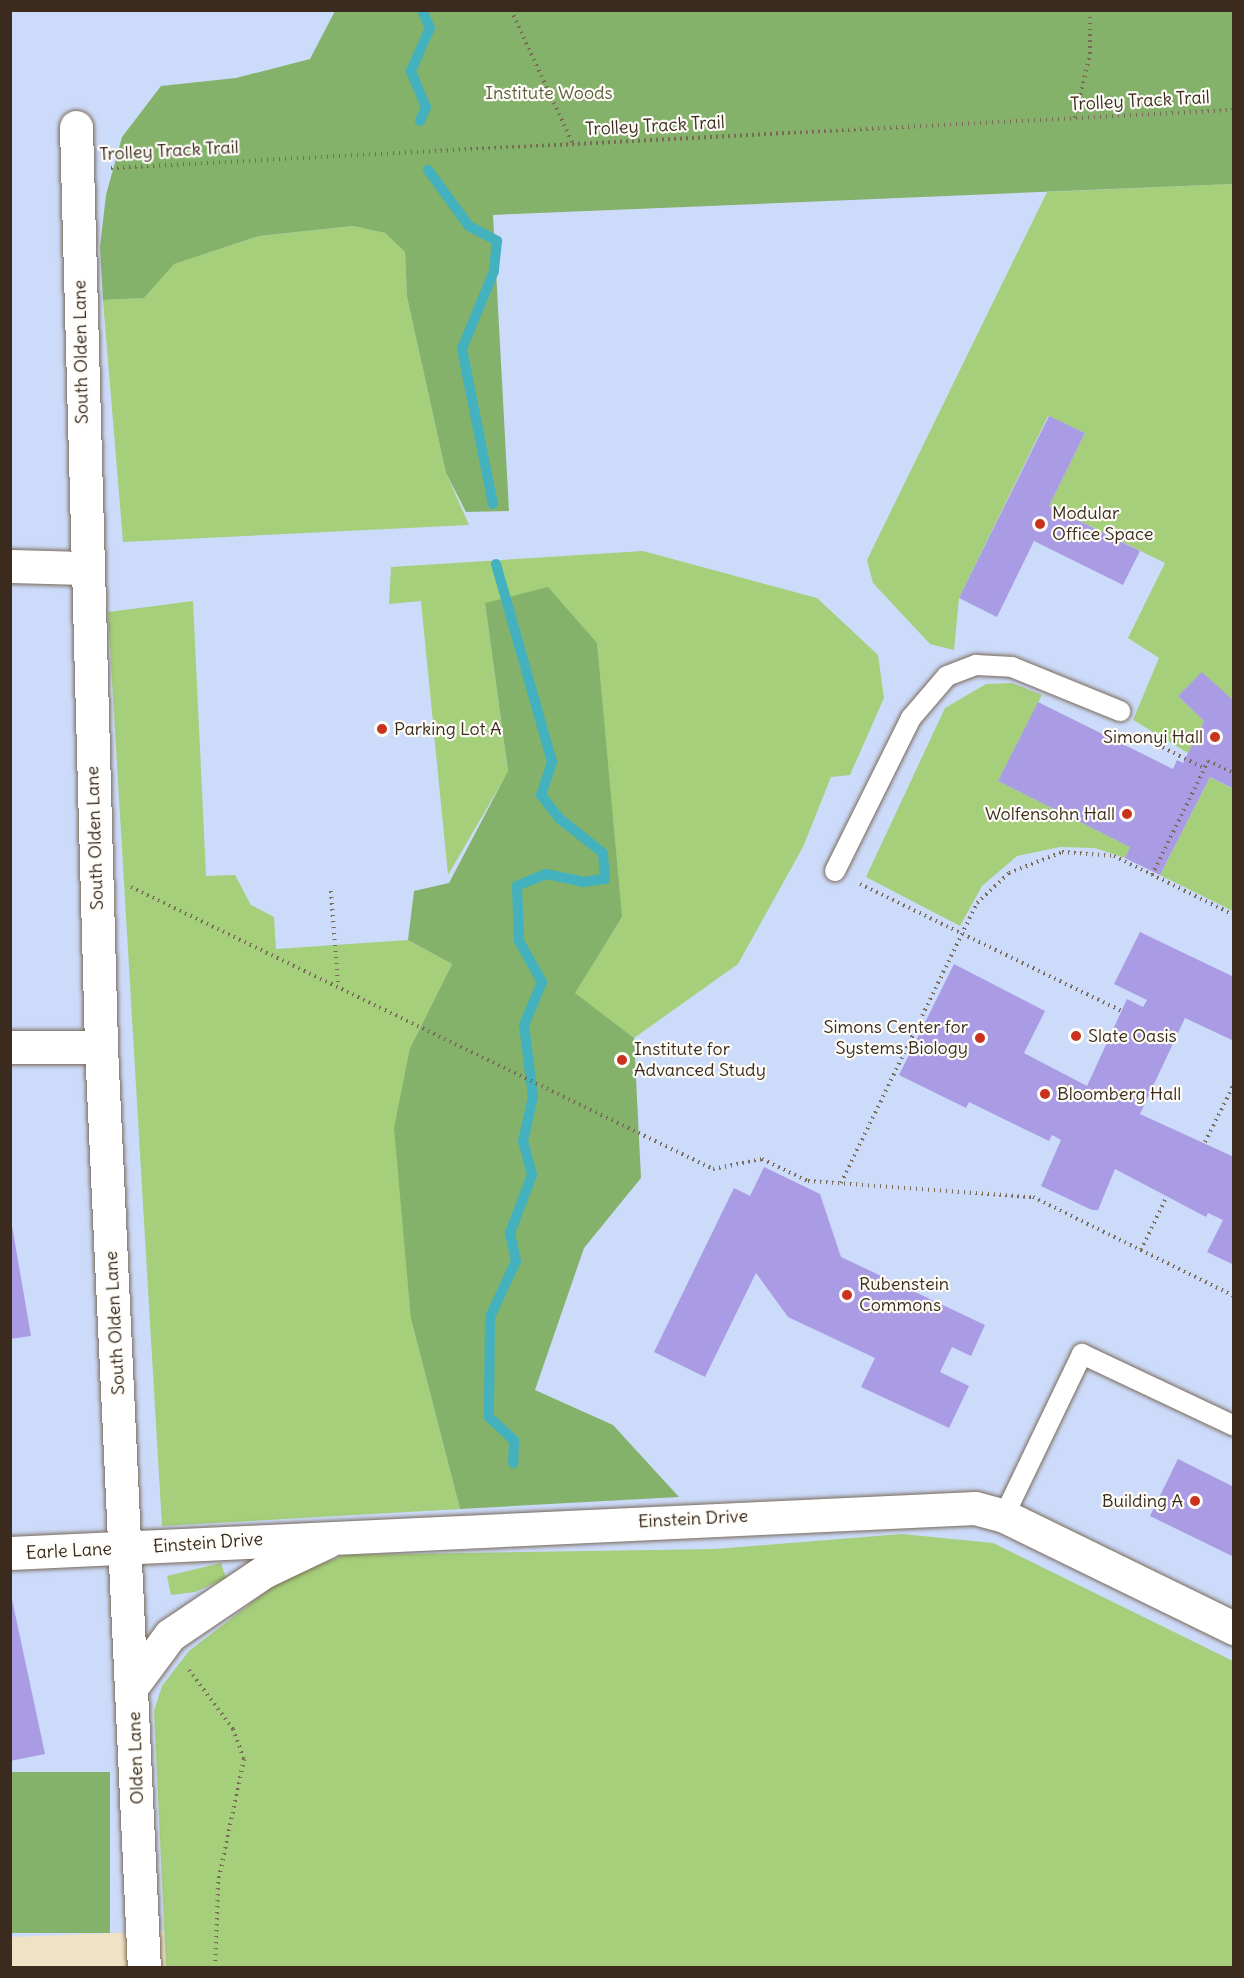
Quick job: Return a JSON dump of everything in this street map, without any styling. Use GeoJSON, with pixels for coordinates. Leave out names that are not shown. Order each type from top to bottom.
{"type":"FeatureCollection","features":[{"type":"Feature","properties":{"kind":"street","name":"South Olden Lane"},"geometry":{"type":"LineString","coordinates":[[76,127],[85,568],[98,896],[101,1047],[127,1548]]}},
{"type":"Feature","properties":{"kind":"street"},"geometry":{"type":"LineString","coordinates":[[10,566],[85,568]]}},
{"type":"Feature","properties":{"kind":"street"},"geometry":{"type":"LineString","coordinates":[[10,1047],[101,1047]]}},
{"type":"Feature","properties":{"kind":"street","name":"Einstein Drive"},"geometry":{"type":"LineString","coordinates":[[127,1548],[341,1534],[945,1508],[1004,1516],[1233,1628]]}},
{"type":"Feature","properties":{"kind":"street"},"geometry":{"type":"LineString","coordinates":[[133,1685],[170,1635],[265,1571],[341,1534]]}},
{"type":"Feature","properties":{"kind":"street","name":"Earle Lane"},"geometry":{"type":"LineString","coordinates":[[10,1553],[127,1548]]}},
{"type":"Feature","properties":{"kind":"street","name":"Olden Lane"},"geometry":{"type":"LineString","coordinates":[[127,1548],[144,1968]]}},
{"type":"Feature","properties":{"kind":"lane"},"geometry":{"type":"LineString","coordinates":[[835,872],[911,718],[947,676],[976,665],[1012,667],[1120,711]]}},
{"type":"Feature","properties":{"kind":"lane"},"geometry":{"type":"LineString","coordinates":[[1004,1516],[1082,1354],[1233,1426]]}},
{"type":"Feature","properties":{"kind":"path"},"geometry":{"type":"LineString","coordinates":[[511,10],[573,144]]}},
{"type":"Feature","properties":{"kind":"path"},"geometry":{"type":"LineString","coordinates":[[1075,118],[1090,54],[1090,10]]}},
{"type":"Feature","properties":{"kind":"path","name":"Trolley Track Trail"},"geometry":{"type":"LineString","coordinates":[[77,170],[1233,110]]}},
{"type":"Feature","properties":{"kind":"path"},"geometry":{"type":"LineString","coordinates":[[1132,731],[1204,768]]}},
{"type":"Feature","properties":{"kind":"path"},"geometry":{"type":"LineString","coordinates":[[1152,875],[1208,761],[1233,773]]}},
{"type":"Feature","properties":{"kind":"path"},"geometry":{"type":"LineString","coordinates":[[841,1183],[977,903],[1010,873],[1035,858],[1062,852],[1114,856],[1233,915]]}},
{"type":"Feature","properties":{"kind":"path"},"geometry":{"type":"LineString","coordinates":[[835,872],[1121,1011]]}},
{"type":"Feature","properties":{"kind":"path"},"geometry":{"type":"LineString","coordinates":[[98,896],[130,886],[505,1066],[713,1169],[762,1159],[808,1181],[1033,1197],[1233,1296]]}},
{"type":"Feature","properties":{"kind":"path"},"geometry":{"type":"LineString","coordinates":[[331,891],[338,985]]}},
{"type":"Feature","properties":{"kind":"path"},"geometry":{"type":"LineString","coordinates":[[1205,1142],[1233,1084]]}},
{"type":"Feature","properties":{"kind":"path"},"geometry":{"type":"LineString","coordinates":[[1141,1250],[1166,1198]]}},
{"type":"Feature","properties":{"kind":"path"},"geometry":{"type":"LineString","coordinates":[[170,1635],[233,1729],[244,1759],[218,1882],[215,1968]]}},
{"type":"Feature","properties":{"kind":"shaded area","name":"Institute for Advanced Study"},"geometry":{"type":"Polygon","coordinates":[[[10,11],[440,11],[270,170],[1233,134],[1233,1967],[166,1968],[164,1931],[11,1937],[10,11]]]}},
{"type":"Feature","properties":{"kind":"green space","name":"Institute Woods"},"geometry":{"type":"Polygon","coordinates":[[[335,11],[1233,11],[1233,184],[493,215],[509,511],[466,512],[446,473],[407,297],[405,252],[385,233],[353,226],[259,236],[174,264],[144,298],[103,300],[100,247],[106,195],[122,137],[161,86],[236,78],[310,59],[335,11]]]}},
{"type":"Feature","properties":{"kind":"green space"},"geometry":{"type":"Polygon","coordinates":[[[1233,184],[1233,701],[1202,673],[1178,696],[1204,721],[1188,753],[1133,720],[1159,658],[1128,638],[1165,563],[1049,506],[1085,433],[1048,416],[959,598],[954,650],[930,644],[873,583],[867,560],[1047,192],[1233,184]]]}},
{"type":"Feature","properties":{"kind":"green space"},"geometry":{"type":"Polygon","coordinates":[[[353,226],[385,233],[405,252],[407,297],[446,473],[469,525],[123,542],[103,300],[144,298],[173,264],[259,236],[353,226]]]}},
{"type":"Feature","properties":{"kind":"green space"},"geometry":{"type":"Polygon","coordinates":[[[643,551],[817,598],[878,655],[884,698],[850,775],[831,777],[803,847],[738,964],[634,1038],[574,993],[622,917],[485,603],[508,772],[448,875],[421,601],[389,604],[391,567],[643,551]]]}},
{"type":"Feature","properties":{"kind":"green space"},"geometry":{"type":"Polygon","coordinates":[[[548,587],[597,643],[622,917],[575,993],[634,1038],[641,1178],[584,1248],[535,1390],[613,1425],[679,1497],[460,1509],[411,1319],[394,1128],[410,1048],[452,964],[408,940],[414,891],[449,883],[508,771],[485,603],[548,587]]]}},
{"type":"Feature","properties":{"kind":"green space"},"geometry":{"type":"Polygon","coordinates":[[[193,601],[206,876],[235,875],[251,905],[274,917],[276,949],[408,940],[452,964],[410,1048],[411,1319],[460,1509],[162,1526],[108,612],[193,601]]]}},
{"type":"Feature","properties":{"kind":"green space"},"geometry":{"type":"Polygon","coordinates":[[[1012,683],[1042,695],[998,781],[1130,847],[1125,858],[1095,848],[1060,847],[1017,856],[982,886],[960,926],[866,877],[945,708],[986,684],[1012,683]]]}},
{"type":"Feature","properties":{"kind":"green space"},"geometry":{"type":"Polygon","coordinates":[[[1210,777],[1233,789],[1233,911],[1160,875],[1210,777]]]}},
{"type":"Feature","properties":{"kind":"green space"},"geometry":{"type":"Polygon","coordinates":[[[902,1534],[993,1543],[1233,1661],[1233,1967],[166,1967],[154,1711],[162,1686],[189,1651],[284,1578],[345,1555],[715,1549],[902,1534]]]}},
{"type":"Feature","properties":{"kind":"green space"},"geometry":{"type":"Polygon","coordinates":[[[221,1563],[226,1578],[195,1592],[171,1595],[167,1576],[221,1563]]]}},
{"type":"Feature","properties":{"kind":"green space"},"geometry":{"type":"Polygon","coordinates":[[[10,1772],[110,1772],[110,1933],[10,1933],[10,1772]]]}},
{"type":"Feature","properties":{"kind":"building","name":"Modular Office Space"},"geometry":{"type":"Polygon","coordinates":[[[1049,416],[1085,433],[1049,506],[1140,551],[1123,585],[1034,541],[997,617],[959,598],[1049,416]]]}},
{"type":"Feature","properties":{"kind":"building","name":"Wolfensohn Hall"},"geometry":{"type":"Polygon","coordinates":[[[1202,672],[1234,701],[1234,789],[1210,777],[1160,875],[1125,858],[1130,847],[998,781],[1038,702],[1173,769],[1177,760],[1183,763],[1204,721],[1178,696],[1202,672]]]}},
{"type":"Feature","properties":{"kind":"building","name":"Bloomberg Hall"},"geometry":{"type":"Polygon","coordinates":[[[1140,932],[1234,977],[1234,1041],[1185,1018],[1140,1114],[1234,1157],[1234,1265],[1207,1252],[1223,1220],[1208,1213],[1206,1217],[1115,1169],[1098,1210],[1092,1210],[1041,1186],[1061,1140],[1052,1135],[1049,1141],[969,1102],[966,1108],[899,1075],[954,964],[1045,1011],[1024,1053],[1087,1086],[1127,999],[1143,1007],[1147,1000],[1114,984],[1140,932]]]}},
{"type":"Feature","properties":{"kind":"building","name":"Rubenstein Commons"},"geometry":{"type":"Polygon","coordinates":[[[764,1167],[820,1194],[841,1257],[985,1325],[971,1356],[952,1347],[940,1372],[969,1386],[949,1428],[861,1387],[875,1358],[788,1317],[756,1273],[705,1377],[654,1352],[734,1188],[750,1196],[764,1167]]]}},
{"type":"Feature","properties":{"kind":"building"},"geometry":{"type":"Polygon","coordinates":[[[10,1214],[31,1336],[10,1339],[10,1214]]]}},
{"type":"Feature","properties":{"kind":"building","name":"Building A"},"geometry":{"type":"Polygon","coordinates":[[[1178,1459],[1234,1487],[1234,1557],[1150,1516],[1178,1459]]]}},
{"type":"Feature","properties":{"kind":"building"},"geometry":{"type":"Polygon","coordinates":[[[10,1590],[45,1754],[10,1761],[10,1590]]]}},
{"type":"Feature","properties":{"kind":"waterway"},"geometry":{"type":"LineString","coordinates":[[420,121],[426,107],[411,71],[430,28],[422,10]]}},
{"type":"Feature","properties":{"kind":"waterway"},"geometry":{"type":"LineString","coordinates":[[428,170],[469,226],[497,241],[494,271],[462,349],[493,504]]}},
{"type":"Feature","properties":{"kind":"waterway"},"geometry":{"type":"LineString","coordinates":[[496,564],[552,762],[541,795],[560,819],[603,853],[605,879],[584,882],[546,874],[517,886],[519,941],[542,982],[524,1025],[533,1097],[523,1141],[532,1175],[510,1233],[516,1261],[490,1317],[489,1417],[514,1440],[513,1463]]}},
{"type":"Feature","properties":{"kind":"place","name":"Modular Office Space"},"geometry":{"type":"Point","coordinates":[1040,524]}},
{"type":"Feature","properties":{"kind":"place","name":"Parking Lot A"},"geometry":{"type":"Point","coordinates":[382,729]}},
{"type":"Feature","properties":{"kind":"place","name":"Simonyi Hall"},"geometry":{"type":"Point","coordinates":[1215,737]}},
{"type":"Feature","properties":{"kind":"place","name":"Wolfensohn Hall"},"geometry":{"type":"Point","coordinates":[1127,814]}},
{"type":"Feature","properties":{"kind":"place","name":"Slate Oasis"},"geometry":{"type":"Point","coordinates":[1076,1036]}},
{"type":"Feature","properties":{"kind":"place","name":"Simons Center for Systems Biology"},"geometry":{"type":"Point","coordinates":[980,1038]}},
{"type":"Feature","properties":{"kind":"place","name":"Institute for Advanced Study"},"geometry":{"type":"Point","coordinates":[622,1060]}},
{"type":"Feature","properties":{"kind":"place","name":"Bloomberg Hall"},"geometry":{"type":"Point","coordinates":[1045,1094]}},
{"type":"Feature","properties":{"kind":"place","name":"Rubenstein Commons"},"geometry":{"type":"Point","coordinates":[847,1295]}},
{"type":"Feature","properties":{"kind":"place","name":"Building A"},"geometry":{"type":"Point","coordinates":[1195,1501]}}]}
